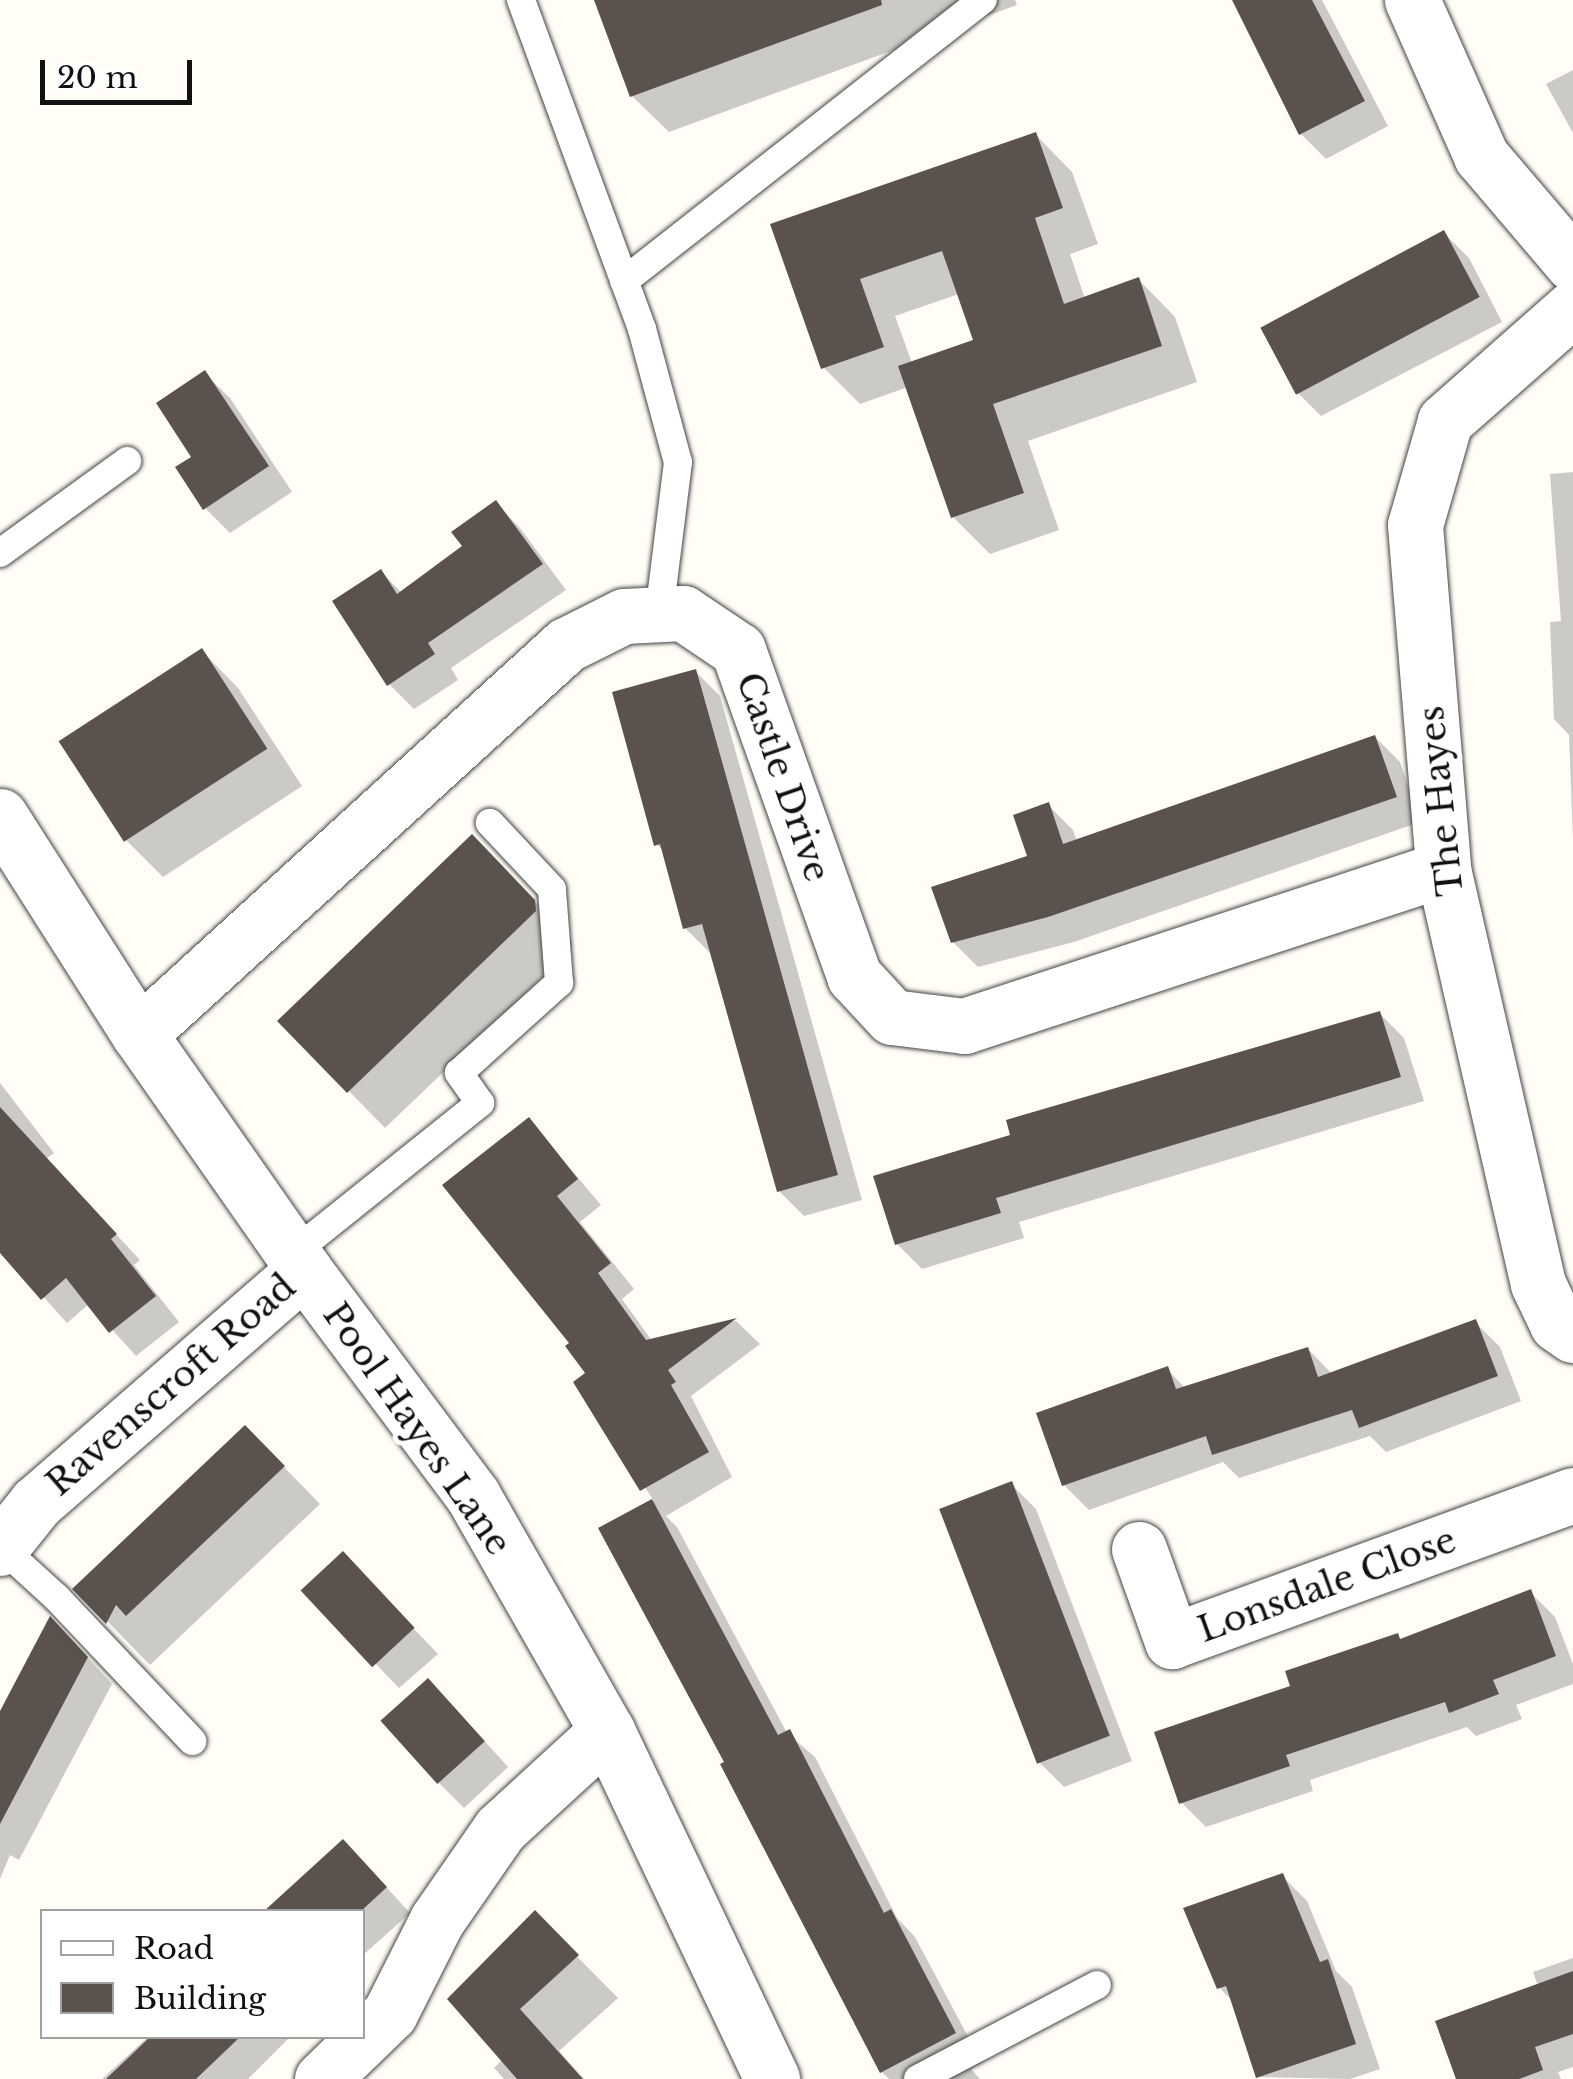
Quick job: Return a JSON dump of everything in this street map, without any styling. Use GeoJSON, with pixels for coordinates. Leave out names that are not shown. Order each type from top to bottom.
{"type":"FeatureCollection","features":[{"type":"Feature","properties":{"kind":"street"},"geometry":{"type":"LineString","coordinates":[[1412,0],[1481,156],[1573,264]]}},
{"type":"Feature","properties":{"kind":"street","name":"The Hayes"},"geometry":{"type":"LineString","coordinates":[[1573,308],[1444,421],[1415,524],[1443,869],[1538,1284],[1558,1324],[1573,1335]]}},
{"type":"Feature","properties":{"kind":"street","name":"Castle Drive"},"geometry":{"type":"LineString","coordinates":[[139,1034],[566,645],[624,616],[683,613],[738,650],[854,976],[892,1017],[964,1026],[1443,869]]}},
{"type":"Feature","properties":{"kind":"street","name":"Pool Hayes Lane"},"geometry":{"type":"LineString","coordinates":[[0,816],[139,1034],[299,1262],[473,1496],[607,1730],[772,2079]]}},
{"type":"Feature","properties":{"kind":"street","name":"Ravenscroft Road"},"geometry":{"type":"LineString","coordinates":[[0,1547],[36,1503],[299,1262]]}},
{"type":"Feature","properties":{"kind":"street","name":"Lonsdale Close"},"geometry":{"type":"LineString","coordinates":[[1139,1549],[1172,1641],[1573,1496]]}},
{"type":"Feature","properties":{"kind":"street"},"geometry":{"type":"LineString","coordinates":[[365,2037],[390,2013],[437,1920],[500,1829],[607,1730]]}},
{"type":"Feature","properties":{"kind":"street"},"geometry":{"type":"LineString","coordinates":[[322,2079],[363,2039]]}},
{"type":"Feature","properties":{"kind":"lane"},"geometry":{"type":"LineString","coordinates":[[521,0],[642,329],[678,462],[659,614]]}},
{"type":"Feature","properties":{"kind":"lane"},"geometry":{"type":"LineString","coordinates":[[624,281],[983,0]]}},
{"type":"Feature","properties":{"kind":"lane"},"geometry":{"type":"LineString","coordinates":[[0,553],[126,461]]}},
{"type":"Feature","properties":{"kind":"lane"},"geometry":{"type":"LineString","coordinates":[[299,1262],[480,1103],[460,1073],[558,983],[552,889],[490,823]]}},
{"type":"Feature","properties":{"kind":"lane"},"geometry":{"type":"LineString","coordinates":[[0,1547],[57,1598],[192,1741]]}},
{"type":"Feature","properties":{"kind":"lane"},"geometry":{"type":"LineString","coordinates":[[918,2079],[1097,1985]]}},
{"type":"Feature","properties":{"kind":"building"},"geometry":{"type":"Polygon","coordinates":[[[594,0],[881,0],[882,5],[630,97],[594,0]]]}},
{"type":"Feature","properties":{"kind":"building"},"geometry":{"type":"Polygon","coordinates":[[[1232,0],[1312,0],[1365,101],[1299,135],[1232,0]]]}},
{"type":"Feature","properties":{"kind":"building"},"geometry":{"type":"Polygon","coordinates":[[[1036,132],[1063,208],[1035,218],[1064,304],[1139,277],[1162,346],[993,404],[1024,493],[951,518],[898,366],[973,340],[942,251],[860,279],[884,347],[821,369],[770,224],[1036,132]]]}},
{"type":"Feature","properties":{"kind":"building"},"geometry":{"type":"Polygon","coordinates":[[[1444,230],[1480,297],[1296,395],[1260,328],[1444,230]]]}},
{"type":"Feature","properties":{"kind":"building"},"geometry":{"type":"Polygon","coordinates":[[[205,370],[269,466],[203,510],[175,467],[191,457],[156,403],[205,370]]]}},
{"type":"Feature","properties":{"kind":"building"},"geometry":{"type":"Polygon","coordinates":[[[496,500],[543,564],[428,643],[435,654],[387,686],[332,601],[381,569],[397,594],[462,546],[451,532],[496,500]]]}},
{"type":"Feature","properties":{"kind":"building"},"geometry":{"type":"Polygon","coordinates":[[[202,648],[267,749],[124,842],[59,741],[202,648]]]}},
{"type":"Feature","properties":{"kind":"building"},"geometry":{"type":"Polygon","coordinates":[[[696,669],[838,1175],[777,1192],[702,924],[683,929],[660,844],[654,846],[612,692],[696,669]]]}},
{"type":"Feature","properties":{"kind":"building"},"geometry":{"type":"Polygon","coordinates":[[[1375,735],[1397,797],[1048,917],[951,943],[931,887],[1027,856],[1013,815],[1049,802],[1063,844],[1375,735]]]}},
{"type":"Feature","properties":{"kind":"building"},"geometry":{"type":"Polygon","coordinates":[[[472,834],[535,900],[536,911],[347,1093],[277,1021],[472,834]]]}},
{"type":"Feature","properties":{"kind":"building"},"geometry":{"type":"Polygon","coordinates":[[[1380,1011],[1401,1077],[996,1198],[1001,1213],[895,1245],[873,1176],[1010,1135],[1006,1120],[1380,1011]]]}},
{"type":"Feature","properties":{"kind":"building"},"geometry":{"type":"Polygon","coordinates":[[[0,1107],[117,1234],[111,1239],[156,1296],[109,1333],[66,1278],[41,1300],[0,1253],[0,1107]]]}},
{"type":"Feature","properties":{"kind":"building"},"geometry":{"type":"Polygon","coordinates":[[[529,1117],[578,1179],[557,1196],[611,1263],[598,1273],[646,1340],[737,1318],[668,1370],[676,1382],[671,1385],[709,1452],[640,1491],[573,1382],[585,1373],[565,1346],[569,1343],[442,1185],[529,1117]]]}},
{"type":"Feature","properties":{"kind":"building"},"geometry":{"type":"Polygon","coordinates":[[[1476,1319],[1498,1376],[1359,1428],[1352,1410],[1212,1455],[1206,1436],[1062,1486],[1036,1413],[1168,1366],[1176,1389],[1308,1347],[1318,1377],[1476,1319]]]}},
{"type":"Feature","properties":{"kind":"building"},"geometry":{"type":"Polygon","coordinates":[[[245,1425],[285,1466],[126,1616],[116,1605],[106,1624],[72,1589],[245,1425]]]}},
{"type":"Feature","properties":{"kind":"building"},"geometry":{"type":"Polygon","coordinates":[[[1012,1481],[1110,1736],[1037,1764],[939,1509],[1012,1481]]]}},
{"type":"Feature","properties":{"kind":"building"},"geometry":{"type":"Polygon","coordinates":[[[652,1499],[778,1735],[790,1729],[884,1913],[891,1909],[956,2033],[880,2073],[720,1764],[724,1762],[598,1528],[652,1499]]]}},
{"type":"Feature","properties":{"kind":"building"},"geometry":{"type":"Polygon","coordinates":[[[343,1551],[415,1628],[372,1667],[301,1591],[343,1551]]]}},
{"type":"Feature","properties":{"kind":"building"},"geometry":{"type":"Polygon","coordinates":[[[1531,1589],[1556,1656],[1493,1680],[1499,1694],[1449,1713],[1445,1702],[1286,1755],[1290,1766],[1179,1804],[1154,1732],[1290,1686],[1285,1671],[1398,1633],[1400,1639],[1531,1589]]]}},
{"type":"Feature","properties":{"kind":"building"},"geometry":{"type":"Polygon","coordinates":[[[50,1616],[88,1657],[0,1824],[0,1711],[50,1616]]]}},
{"type":"Feature","properties":{"kind":"building"},"geometry":{"type":"Polygon","coordinates":[[[428,1678],[485,1741],[437,1784],[380,1721],[428,1678]]]}},
{"type":"Feature","properties":{"kind":"building"},"geometry":{"type":"Polygon","coordinates":[[[343,1839],[387,1887],[363,1909],[266,1909],[343,1839]]]}},
{"type":"Feature","properties":{"kind":"building"},"geometry":{"type":"Polygon","coordinates":[[[1283,1873],[1320,1962],[1328,1959],[1356,2044],[1256,2078],[1226,1986],[1217,1989],[1183,1908],[1283,1873]]]}},
{"type":"Feature","properties":{"kind":"building"},"geometry":{"type":"Polygon","coordinates":[[[535,1910],[579,1955],[520,2009],[583,2079],[517,2079],[447,1999],[535,1910]]]}},
{"type":"Feature","properties":{"kind":"building"},"geometry":{"type":"Polygon","coordinates":[[[1573,1971],[1573,2034],[1535,2047],[1543,2070],[1519,2079],[1456,2079],[1435,2021],[1573,1971]]]}},
{"type":"Feature","properties":{"kind":"building"},"geometry":{"type":"Polygon","coordinates":[[[148,2039],[238,2039],[196,2079],[106,2079],[148,2039]]]}}]}
